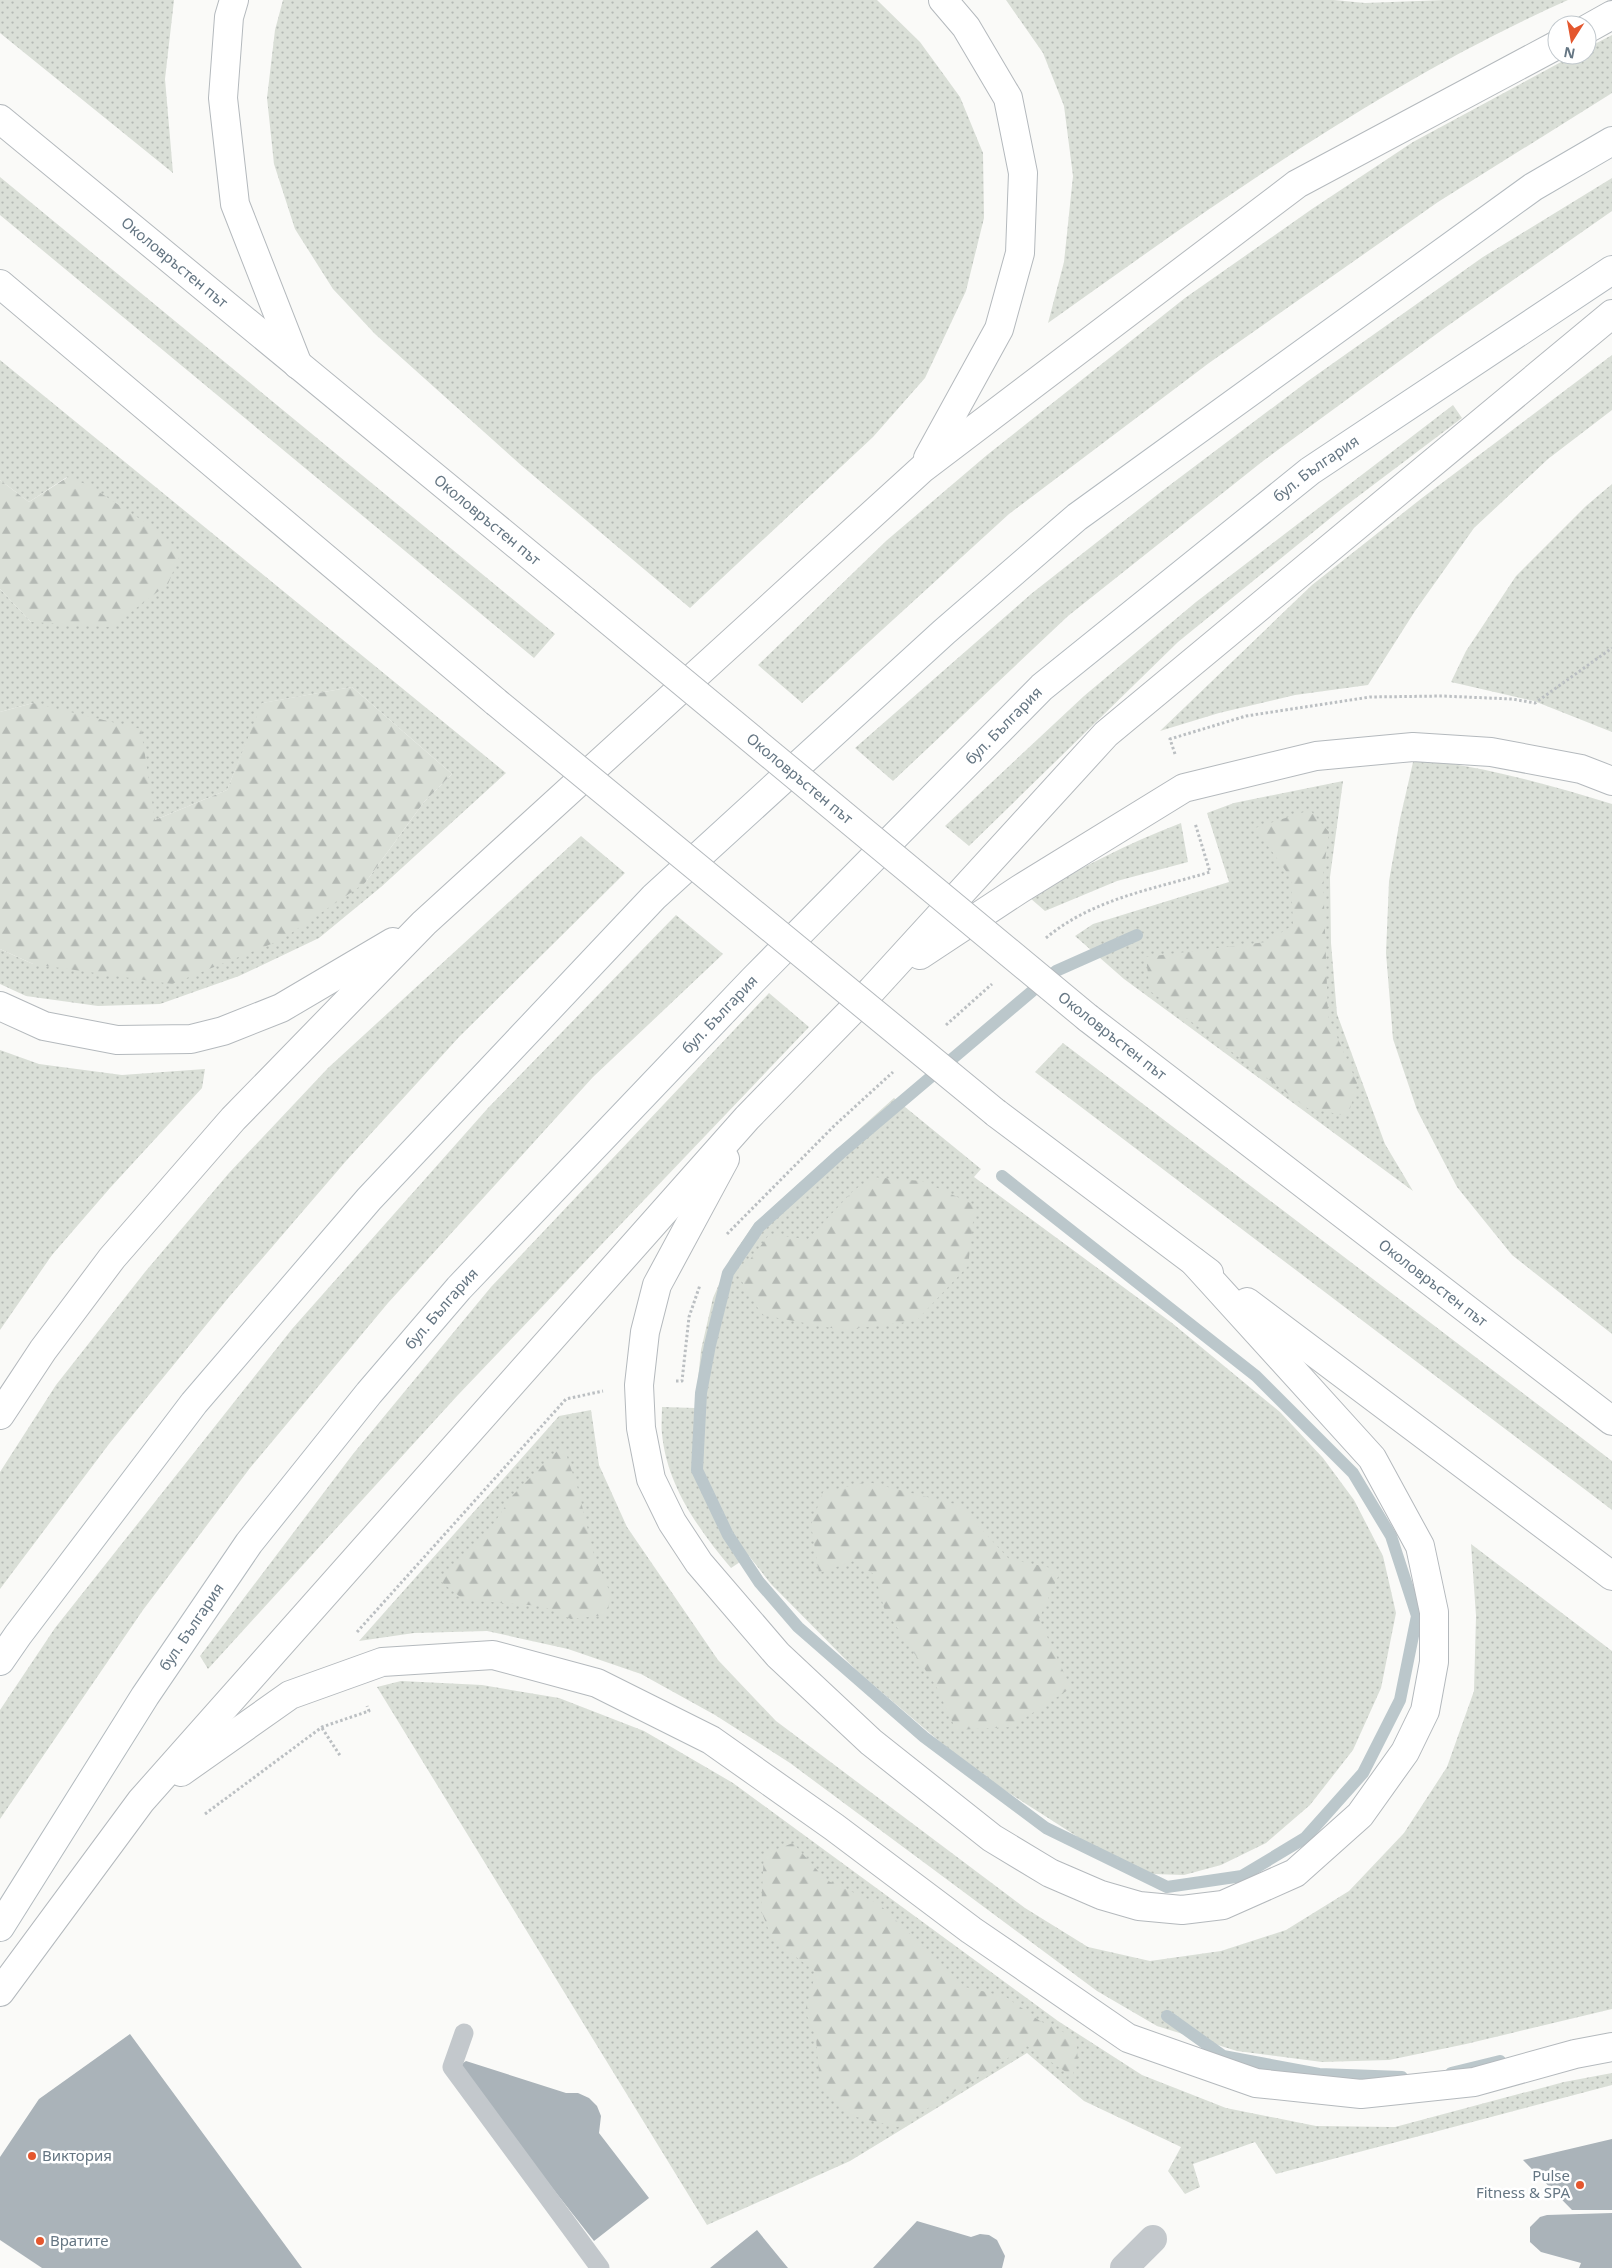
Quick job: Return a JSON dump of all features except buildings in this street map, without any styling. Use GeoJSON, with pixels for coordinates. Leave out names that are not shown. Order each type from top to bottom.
{"type":"FeatureCollection","features":[{"type":"Feature","properties":{"kind":"main road"},"geometry":{"type":"LineString","coordinates":[[234,0],[229,17],[223,98],[235,204],[298,366]]}},
{"type":"Feature","properties":{"kind":"main road"},"geometry":{"type":"LineString","coordinates":[[923,468],[999,329],[1020,253],[1023,173],[1008,98],[966,27],[943,0]]}},
{"type":"Feature","properties":{"kind":"main road"},"geometry":{"type":"LineString","coordinates":[[1597,23],[1612,15]]}},
{"type":"Feature","properties":{"kind":"main road"},"geometry":{"type":"LineString","coordinates":[[0,1415],[43,1350],[112,1258],[226,1126],[424,923],[923,468],[1297,184],[1547,50]]}},
{"type":"Feature","properties":{"kind":"main road","name":"Околовръстен път"},"geometry":{"type":"LineString","coordinates":[[0,119],[1088,1018],[1612,1421]]}},
{"type":"Feature","properties":{"kind":"main road"},"geometry":{"type":"LineString","coordinates":[[0,1661],[41,1604],[214,1381],[369,1199],[654,897],[900,671],[1077,517],[1533,187],[1612,141]]}},
{"type":"Feature","properties":{"kind":"main road","name":"бул. България"},"geometry":{"type":"LineString","coordinates":[[0,1927],[146,1696],[249,1543],[339,1430],[460,1288],[753,980],[1042,687],[1310,471],[1612,270]]}},
{"type":"Feature","properties":{"kind":"main road"},"geometry":{"type":"LineString","coordinates":[[0,284],[496,702],[996,1113],[1612,1576]]}},
{"type":"Feature","properties":{"kind":"main road"},"geometry":{"type":"LineString","coordinates":[[0,1992],[142,1801],[747,1118],[872,990],[1106,734],[1612,314]]}},
{"type":"Feature","properties":{"kind":"main road"},"geometry":{"type":"LineString","coordinates":[[872,990],[956,930],[1184,788],[1316,756],[1413,747],[1491,752],[1581,769],[1612,780]]}},
{"type":"Feature","properties":{"kind":"main road"},"geometry":{"type":"LineString","coordinates":[[0,1006],[44,1026],[117,1040],[192,1039],[223,1030],[281,1008],[424,923]]}},
{"type":"Feature","properties":{"kind":"main road"},"geometry":{"type":"LineString","coordinates":[[747,1118],[657,1285],[645,1332],[639,1385],[641,1428],[651,1479],[672,1522],[699,1563],[778,1655],[871,1742],[992,1838],[1050,1873],[1101,1895],[1140,1906],[1182,1910],[1223,1905],[1295,1873],[1360,1815],[1405,1752],[1421,1720],[1425,1711],[1434,1662],[1434,1612],[1420,1546],[1372,1458],[1194,1262]]}},
{"type":"Feature","properties":{"kind":"main road"},"geometry":{"type":"LineString","coordinates":[[142,1801],[290,1695],[382,1662],[493,1655],[597,1683],[712,1740],[834,1827],[971,1930],[1128,2038],[1137,2042],[1256,2083],[1361,2094],[1474,2082],[1575,2054],[1612,2047]]}},
{"type":"Feature","properties":{"kind":"street"},"geometry":{"type":"LineString","coordinates":[[1124,2268],[1153,2239]]}},
{"type":"Feature","properties":{"kind":"lane"},"geometry":{"type":"LineString","coordinates":[[464,2033],[452,2067],[600,2268]]}},
{"type":"Feature","properties":{"kind":"path"},"geometry":{"type":"LineString","coordinates":[[1173,748],[1170,739],[1246,716],[1370,697],[1504,698],[1534,703],[1612,648]]}},
{"type":"Feature","properties":{"kind":"path"},"geometry":{"type":"LineString","coordinates":[[356,1633],[566,1399],[597,1392]]}},
{"type":"Feature","properties":{"kind":"path"},"geometry":{"type":"LineString","coordinates":[[205,1814],[322,1727],[369,1711],[364,1698]]}},
{"type":"Feature","properties":{"kind":"path"},"geometry":{"type":"LineString","coordinates":[[322,1727],[341,1757]]}},
{"type":"Feature","properties":{"kind":"green space"},"geometry":{"type":"Polygon","coordinates":[[[0,0],[174,0],[165,79],[173,173],[0,33],[0,0]]]}},
{"type":"Feature","properties":{"kind":"green space"},"geometry":{"type":"Polygon","coordinates":[[[283,0],[877,0],[920,42],[960,97],[983,153],[984,218],[966,291],[925,378],[873,437],[690,608],[522,466],[375,334],[333,289],[295,229],[274,164],[267,98],[275,30],[283,0]]]}},
{"type":"Feature","properties":{"kind":"green space"},"geometry":{"type":"Polygon","coordinates":[[[1006,0],[1334,0],[1365,3],[1445,0],[1568,0],[1499,33],[1431,69],[1300,148],[1173,234],[1048,323],[1064,262],[1073,176],[1064,106],[1043,53],[1006,0]]]}},
{"type":"Feature","properties":{"kind":"green space"},"geometry":{"type":"Polygon","coordinates":[[[1612,35],[1612,93],[1438,202],[1209,363],[1009,514],[802,703],[758,665],[886,541],[987,455],[1185,298],[1312,209],[1413,142],[1555,65],[1597,65],[1597,43],[1612,35]]]}},
{"type":"Feature","properties":{"kind":"green space"},"geometry":{"type":"Polygon","coordinates":[[[0,177],[555,634],[534,658],[0,215],[0,177]]]}},
{"type":"Feature","properties":{"kind":"green space"},"geometry":{"type":"Polygon","coordinates":[[[1612,178],[1612,211],[1446,327],[1263,461],[1068,616],[893,781],[855,748],[1031,594],[1162,491],[1308,381],[1483,257],[1612,178]]]}},
{"type":"Feature","properties":{"kind":"green space"},"geometry":{"type":"Polygon","coordinates":[[[1612,355],[1612,410],[1548,459],[1474,528],[1415,611],[1368,685],[1295,695],[1219,713],[1160,731],[1312,585],[1422,498],[1612,355]]]}},
{"type":"Feature","properties":{"kind":"green space"},"geometry":{"type":"Polygon","coordinates":[[[0,360],[506,773],[381,887],[319,938],[239,976],[160,1004],[98,1006],[26,996],[0,984],[0,949],[33,964],[365,883],[424,802],[452,774],[352,687],[263,703],[227,790],[155,820],[33,703],[0,712],[0,589],[31,622],[67,477],[29,502],[0,480],[0,360]]]}},
{"type":"Feature","properties":{"kind":"green space"},"geometry":{"type":"Polygon","coordinates":[[[1453,405],[1462,418],[1344,507],[1178,642],[969,846],[945,826],[1084,696],[1196,602],[1453,405]]]}},
{"type":"Feature","properties":{"kind":"green space"},"geometry":{"type":"Polygon","coordinates":[[[68,477],[90,486],[149,525],[180,555],[168,584],[111,627],[31,622],[0,589],[0,480],[29,502],[68,477]]]}},
{"type":"Feature","properties":{"kind":"green space"},"geometry":{"type":"Polygon","coordinates":[[[1612,484],[1612,732],[1534,701],[1451,682],[1466,651],[1516,576],[1586,506],[1612,484]]]}},
{"type":"Feature","properties":{"kind":"green space"},"geometry":{"type":"Polygon","coordinates":[[[352,687],[452,774],[424,802],[365,883],[281,940],[172,984],[33,964],[0,949],[0,712],[33,703],[141,729],[155,820],[227,790],[262,703],[352,687]]]}},
{"type":"Feature","properties":{"kind":"green space"},"geometry":{"type":"Polygon","coordinates":[[[1414,758],[1514,776],[1612,804],[1612,1334],[1512,1255],[1457,1187],[1417,1110],[1393,1039],[1386,953],[1389,881],[1400,819],[1414,758]]]}},
{"type":"Feature","properties":{"kind":"green space"},"geometry":{"type":"Polygon","coordinates":[[[1343,781],[1330,877],[1331,943],[1337,1014],[1385,1144],[1413,1191],[1124,979],[1075,936],[1093,924],[1229,882],[1207,813],[1234,803],[1343,781]]]}},
{"type":"Feature","properties":{"kind":"green space"},"geometry":{"type":"Polygon","coordinates":[[[1310,810],[1329,832],[1323,875],[1328,1016],[1357,1083],[1348,1116],[1307,1108],[1150,991],[1146,957],[1266,942],[1293,925],[1291,878],[1255,828],[1310,810]]]}},
{"type":"Feature","properties":{"kind":"green space"},"geometry":{"type":"Polygon","coordinates":[[[1181,823],[1188,862],[1117,881],[1045,911],[1030,898],[1104,857],[1181,823]]]}},
{"type":"Feature","properties":{"kind":"green space"},"geometry":{"type":"Polygon","coordinates":[[[581,836],[625,873],[459,1037],[346,1161],[229,1297],[109,1444],[0,1589],[0,1472],[56,1385],[145,1272],[229,1173],[328,1068],[581,836]]]}},
{"type":"Feature","properties":{"kind":"green space"},"geometry":{"type":"Polygon","coordinates":[[[676,915],[723,954],[593,1077],[388,1303],[250,1468],[143,1610],[0,1819],[0,1710],[55,1628],[292,1329],[488,1108],[676,915]]]}},
{"type":"Feature","properties":{"kind":"green space"},"geometry":{"type":"Polygon","coordinates":[[[769,993],[809,1027],[457,1396],[208,1669],[200,1656],[353,1454],[491,1287],[769,993]]]}},
{"type":"Feature","properties":{"kind":"green space"},"geometry":{"type":"Polygon","coordinates":[[[1063,1043],[1612,1461],[1612,1510],[1035,1072],[1063,1043]]]}},
{"type":"Feature","properties":{"kind":"green space"},"geometry":{"type":"Polygon","coordinates":[[[0,1050],[39,1064],[122,1075],[205,1069],[202,1088],[110,1188],[52,1255],[0,1330],[0,1050]]]}},
{"type":"Feature","properties":{"kind":"green space"},"geometry":{"type":"Polygon","coordinates":[[[894,1098],[981,1169],[974,1177],[1172,1323],[1280,1412],[1323,1458],[1354,1500],[1383,1556],[1396,1613],[1381,1688],[1353,1750],[1310,1805],[1266,1843],[1221,1865],[1184,1875],[1152,1874],[1117,1862],[973,1770],[857,1671],[771,1584],[749,1556],[731,1568],[696,1523],[670,1472],[662,1431],[662,1407],[695,1408],[701,1350],[713,1298],[730,1259],[754,1224],[894,1098]]]}},
{"type":"Feature","properties":{"kind":"green space"},"geometry":{"type":"Polygon","coordinates":[[[871,1177],[922,1181],[975,1205],[968,1266],[916,1321],[842,1330],[762,1315],[738,1275],[769,1235],[808,1239],[852,1192],[871,1177]]]}},
{"type":"Feature","properties":{"kind":"green space"},"geometry":{"type":"Polygon","coordinates":[[[591,1410],[599,1465],[627,1527],[718,1660],[776,1721],[1025,1908],[1088,1947],[1150,1961],[1221,1951],[1286,1930],[1349,1891],[1404,1833],[1447,1767],[1474,1691],[1476,1616],[1471,1544],[1612,1651],[1612,2009],[1466,2044],[1389,2060],[1322,2062],[1237,2051],[1157,2026],[1097,1991],[790,1763],[715,1715],[641,1674],[568,1649],[487,1631],[414,1633],[359,1641],[559,1416],[591,1410]]]}},
{"type":"Feature","properties":{"kind":"green space"},"geometry":{"type":"Polygon","coordinates":[[[563,1445],[578,1489],[594,1555],[612,1597],[605,1615],[571,1619],[542,1606],[464,1600],[439,1580],[486,1535],[513,1495],[563,1445]]]}},
{"type":"Feature","properties":{"kind":"green space"},"geometry":{"type":"Polygon","coordinates":[[[868,1482],[959,1505],[1009,1559],[1061,1570],[1039,1619],[1071,1688],[1011,1727],[956,1730],[936,1686],[884,1608],[875,1575],[853,1561],[819,1573],[811,1525],[823,1492],[868,1482]]]}},
{"type":"Feature","properties":{"kind":"green space"},"geometry":{"type":"Polygon","coordinates":[[[401,1681],[482,1685],[559,1698],[644,1731],[733,1783],[1058,2021],[1142,2075],[1226,2108],[1316,2126],[1395,2127],[1564,2082],[1612,2073],[1612,2085],[1276,2174],[1255,2142],[1193,2164],[1200,2187],[1185,2194],[1168,2171],[1181,2147],[1084,2101],[1027,2053],[850,2161],[707,2225],[377,1687],[401,1681]]]}},
{"type":"Feature","properties":{"kind":"green space"},"geometry":{"type":"Polygon","coordinates":[[[793,1843],[826,1880],[879,1904],[965,1987],[1006,1997],[1040,2021],[1076,2038],[1078,2062],[1072,2076],[1027,2046],[898,2127],[852,2116],[820,2086],[816,2038],[805,2011],[816,1972],[772,1939],[761,1910],[764,1854],[793,1843]]]}},
{"type":"Feature","properties":{"kind":"waterway"},"geometry":{"type":"LineString","coordinates":[[1002,1176],[1256,1376],[1353,1473],[1391,1536],[1417,1616],[1400,1700],[1363,1773],[1305,1838],[1242,1876],[1167,1887],[1046,1828],[924,1737],[798,1627],[759,1582],[728,1535],[697,1470],[701,1393],[710,1345],[728,1273],[759,1227],[841,1153],[1056,971],[1137,935]]}},
{"type":"Feature","properties":{"kind":"waterway"},"geometry":{"type":"LineString","coordinates":[[1167,2016],[1223,2056],[1319,2074],[1402,2077]]}},
{"type":"Feature","properties":{"kind":"waterway"},"geometry":{"type":"LineString","coordinates":[[1451,2073],[1500,2061]]}},
{"type":"Feature","properties":{"kind":"place","name":"Виктория"},"geometry":{"type":"Point","coordinates":[32,2156]}},
{"type":"Feature","properties":{"kind":"place","name":"Pulse Fitness & SPA"},"geometry":{"type":"Point","coordinates":[1580,2185]}},
{"type":"Feature","properties":{"kind":"place","name":"Вратите"},"geometry":{"type":"Point","coordinates":[40,2241]}}]}
